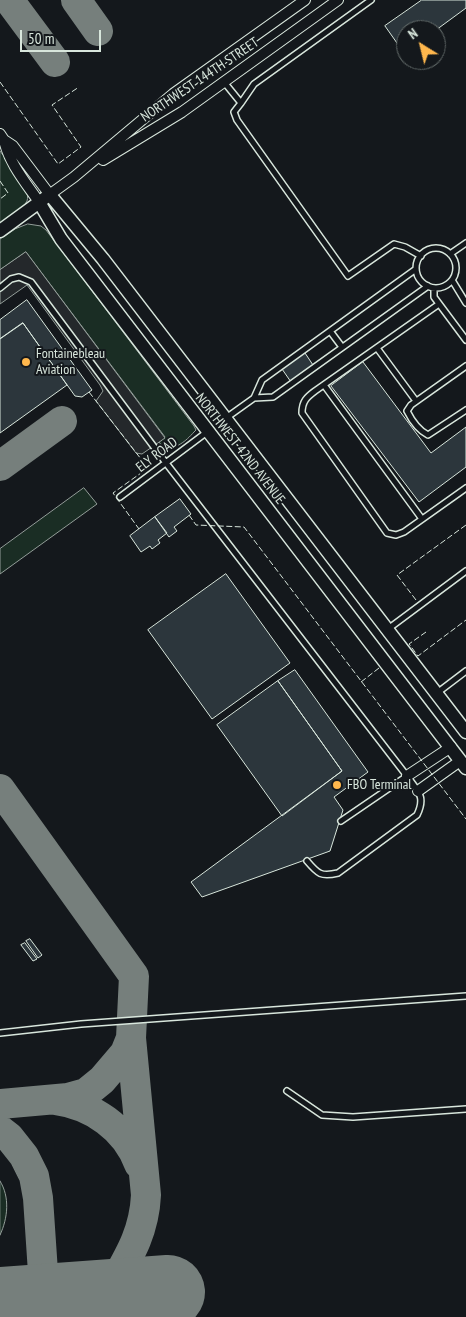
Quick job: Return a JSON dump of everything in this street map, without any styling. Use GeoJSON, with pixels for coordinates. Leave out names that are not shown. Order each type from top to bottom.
{"type":"FeatureCollection","features":[{"type":"Feature","properties":{"kind":"street","name":"NORTHWEST 144TH STREET"},"geometry":{"type":"LineString","coordinates":[[45,198],[74,177],[173,94],[305,0]]}},
{"type":"Feature","properties":{"kind":"street","name":"NORTHWEST 144TH STREET"},"geometry":{"type":"LineString","coordinates":[[74,177],[182,112],[338,0]]}},
{"type":"Feature","properties":{"kind":"street","name":"NORTHWEST 42ND AVENUE"},"geometry":{"type":"LineString","coordinates":[[2,137],[6,150],[14,164],[45,198],[88,239],[466,732]]}},
{"type":"Feature","properties":{"kind":"street","name":"NORTHWEST 42ND AVENUE"},"geometry":{"type":"LineString","coordinates":[[45,198],[61,239],[464,762]]}},
{"type":"Feature","properties":{"kind":"street"},"geometry":{"type":"LineString","coordinates":[[0,231],[45,198]]}},
{"type":"Feature","properties":{"kind":"street"},"geometry":{"type":"LineString","coordinates":[[208,432],[226,418]]}},
{"type":"Feature","properties":{"kind":"street"},"geometry":{"type":"LineString","coordinates":[[407,776],[466,736]]}},
{"type":"Feature","properties":{"kind":"street"},"geometry":{"type":"LineString","coordinates":[[418,791],[464,762]]}},
{"type":"Feature","properties":{"kind":"lane"},"geometry":{"type":"LineString","coordinates":[[371,0],[254,84],[234,112],[237,120],[348,276],[394,244],[405,247],[421,256]]}},
{"type":"Feature","properties":{"kind":"lane"},"geometry":{"type":"LineString","coordinates":[[224,82],[241,103]]}},
{"type":"Feature","properties":{"kind":"lane"},"geometry":{"type":"LineString","coordinates":[[450,254],[466,243]]}},
{"type":"Feature","properties":{"kind":"lane"},"geometry":{"type":"LineString","coordinates":[[226,418],[254,398],[262,380],[416,269],[421,256],[432,249],[444,250],[453,258],[456,269],[452,280],[447,284],[434,288],[428,286],[420,279],[416,269]]}},
{"type":"Feature","properties":{"kind":"lane"},"geometry":{"type":"LineString","coordinates":[[0,288],[12,279],[19,277],[31,282],[166,463],[421,795],[422,805],[417,815],[338,873],[327,875],[317,872],[307,861]]}},
{"type":"Feature","properties":{"kind":"lane"},"geometry":{"type":"LineString","coordinates":[[452,280],[466,303]]}},
{"type":"Feature","properties":{"kind":"lane"},"geometry":{"type":"LineString","coordinates":[[254,398],[273,397],[428,286]]}},
{"type":"Feature","properties":{"kind":"lane"},"geometry":{"type":"LineString","coordinates":[[434,288],[434,297],[466,340]]}},
{"type":"Feature","properties":{"kind":"lane"},"geometry":{"type":"LineString","coordinates":[[439,304],[306,398],[302,405],[302,412],[387,533],[396,535],[404,532],[466,488]]}},
{"type":"Feature","properties":{"kind":"lane"},"geometry":{"type":"LineString","coordinates":[[330,331],[342,347]]}},
{"type":"Feature","properties":{"kind":"lane"},"geometry":{"type":"LineString","coordinates":[[377,348],[416,401]]}},
{"type":"Feature","properties":{"kind":"lane"},"geometry":{"type":"LineString","coordinates":[[466,366],[410,405],[407,411],[411,420],[422,432],[428,435],[466,410]]}},
{"type":"Feature","properties":{"kind":"lane"},"geometry":{"type":"LineString","coordinates":[[324,385],[422,519]]}},
{"type":"Feature","properties":{"kind":"lane","name":"ELY ROAD"},"geometry":{"type":"LineString","coordinates":[[120,496],[208,432]]}},
{"type":"Feature","properties":{"kind":"lane"},"geometry":{"type":"LineString","coordinates":[[387,630],[466,571]]}},
{"type":"Feature","properties":{"kind":"lane"},"geometry":{"type":"LineString","coordinates":[[437,694],[466,672]]}},
{"type":"Feature","properties":{"kind":"lane"},"geometry":{"type":"LineString","coordinates":[[341,821],[407,776]]}},
{"type":"Feature","properties":{"kind":"lane"},"geometry":{"type":"LineString","coordinates":[[0,1033],[81,1024],[466,996]]}},
{"type":"Feature","properties":{"kind":"lane"},"geometry":{"type":"LineString","coordinates":[[287,1091],[322,1115],[353,1116],[466,1109]]}},
{"type":"Feature","properties":{"kind":"green space"},"geometry":{"type":"Polygon","coordinates":[[[0,151],[13,168],[28,196],[27,201],[22,207],[0,223],[0,151]]]}},
{"type":"Feature","properties":{"kind":"green space"},"geometry":{"type":"Polygon","coordinates":[[[28,224],[41,226],[46,230],[194,426],[196,430],[184,441],[176,446],[163,447],[159,442],[165,437],[26,252],[0,270],[0,239],[15,229],[28,224]]]}},
{"type":"Feature","properties":{"kind":"green space"},"geometry":{"type":"Polygon","coordinates":[[[84,488],[97,504],[0,574],[0,549],[84,488]]]}},
{"type":"Feature","properties":{"kind":"green space"},"geometry":{"type":"Polygon","coordinates":[[[0,1181],[7,1201],[7,1208],[5,1222],[0,1235],[0,1181]]]}},
{"type":"Feature","properties":{"kind":"shaded area"},"geometry":{"type":"Polygon","coordinates":[[[26,252],[165,438],[142,454],[136,453],[96,401],[103,391],[100,385],[27,285],[0,304],[0,270],[26,252]]]}},
{"type":"Feature","properties":{"kind":"building"},"geometry":{"type":"Polygon","coordinates":[[[422,0],[466,0],[466,8],[446,23],[446,20],[396,20],[396,42],[385,26],[422,0]]]}},
{"type":"Feature","properties":{"kind":"building","name":"Fontainebleau Aviation"},"geometry":{"type":"Polygon","coordinates":[[[27,300],[92,390],[82,397],[75,396],[23,323],[0,339],[0,320],[27,300]]]}},
{"type":"Feature","properties":{"kind":"building","name":"Fontainebleau Aviation"},"geometry":{"type":"Polygon","coordinates":[[[23,323],[67,385],[0,433],[0,339],[23,323]]]}},
{"type":"Feature","properties":{"kind":"building"},"geometry":{"type":"Polygon","coordinates":[[[305,353],[313,365],[291,382],[282,369],[305,353]]]}},
{"type":"Feature","properties":{"kind":"building"},"geometry":{"type":"Polygon","coordinates":[[[363,362],[431,453],[466,427],[466,467],[419,502],[331,386],[363,362]]]}},
{"type":"Feature","properties":{"kind":"building"},"geometry":{"type":"Polygon","coordinates":[[[180,499],[191,514],[174,527],[177,531],[169,537],[155,517],[180,499]]]}},
{"type":"Feature","properties":{"kind":"building"},"geometry":{"type":"Polygon","coordinates":[[[155,517],[167,533],[158,540],[160,543],[152,549],[150,546],[141,552],[130,536],[155,517]]]}},
{"type":"Feature","properties":{"kind":"building"},"geometry":{"type":"Polygon","coordinates":[[[226,574],[290,663],[212,719],[148,630],[226,574]]]}},
{"type":"Feature","properties":{"kind":"building","name":"FBO Terminal"},"geometry":{"type":"Polygon","coordinates":[[[295,670],[368,772],[334,797],[343,810],[330,851],[202,897],[191,882],[342,771],[278,681],[295,670]]]}},
{"type":"Feature","properties":{"kind":"building"},"geometry":{"type":"Polygon","coordinates":[[[278,681],[342,771],[282,816],[217,725],[278,681]]]}},
{"type":"Feature","properties":{"kind":"building"},"geometry":{"type":"Polygon","coordinates":[[[30,939],[42,955],[38,958],[26,941],[30,939]]]}},
{"type":"Feature","properties":{"kind":"building"},"geometry":{"type":"Polygon","coordinates":[[[25,943],[37,959],[33,961],[21,945],[25,943]]]}},
{"type":"Feature","properties":{"kind":"taxiway"},"geometry":{"type":"LineString","coordinates":[[9,0],[55,62]]}},
{"type":"Feature","properties":{"kind":"taxiway"},"geometry":{"type":"LineString","coordinates":[[76,0],[98,31]]}},
{"type":"Feature","properties":{"kind":"taxiway"},"geometry":{"type":"LineString","coordinates":[[0,466],[62,421]]}},
{"type":"Feature","properties":{"kind":"taxiway"},"geometry":{"type":"LineString","coordinates":[[0,789],[134,976],[131,1038],[146,1195],[142,1224],[137,1237],[106,1297]]}},
{"type":"Feature","properties":{"kind":"taxiway"},"geometry":{"type":"LineString","coordinates":[[0,1104],[68,1098],[86,1093],[102,1080],[125,1053],[131,1038]]}},
{"type":"Feature","properties":{"kind":"taxiway"},"geometry":{"type":"LineString","coordinates":[[55,1100],[82,1107],[106,1120],[126,1140],[139,1164]]}},
{"type":"Feature","properties":{"kind":"taxiway"},"geometry":{"type":"LineString","coordinates":[[0,1130],[9,1137],[24,1156],[34,1176],[38,1198],[46,1317]]}},
{"type":"Feature","properties":{"kind":"runway"},"geometry":{"type":"LineString","coordinates":[[0,1304],[168,1292]]}},
{"type":"Feature","properties":{"kind":"fence"},"geometry":{"type":"LineString","coordinates":[[0,82],[58,164],[81,147],[52,105],[79,87]]}},
{"type":"Feature","properties":{"kind":"fence"},"geometry":{"type":"LineString","coordinates":[[0,181],[8,193],[0,199]]}},
{"type":"Feature","properties":{"kind":"fence"},"geometry":{"type":"LineString","coordinates":[[89,392],[148,468],[113,493],[139,529]]}},
{"type":"Feature","properties":{"kind":"fence"},"geometry":{"type":"LineString","coordinates":[[189,515],[196,525],[244,527],[466,819]]}},
{"type":"Feature","properties":{"kind":"fence"},"geometry":{"type":"LineString","coordinates":[[416,600],[397,575],[466,525]]}},
{"type":"Feature","properties":{"kind":"fence"},"geometry":{"type":"LineString","coordinates":[[426,632],[409,644],[418,656],[466,620]]}},
{"type":"Feature","properties":{"kind":"fence"},"geometry":{"type":"LineString","coordinates":[[361,682],[379,668]]}},
{"type":"Feature","properties":{"kind":"place","name":"Fontainebleau Aviation"},"geometry":{"type":"Point","coordinates":[26,362]}},
{"type":"Feature","properties":{"kind":"place","name":"FBO Terminal"},"geometry":{"type":"Point","coordinates":[337,785]}}]}
